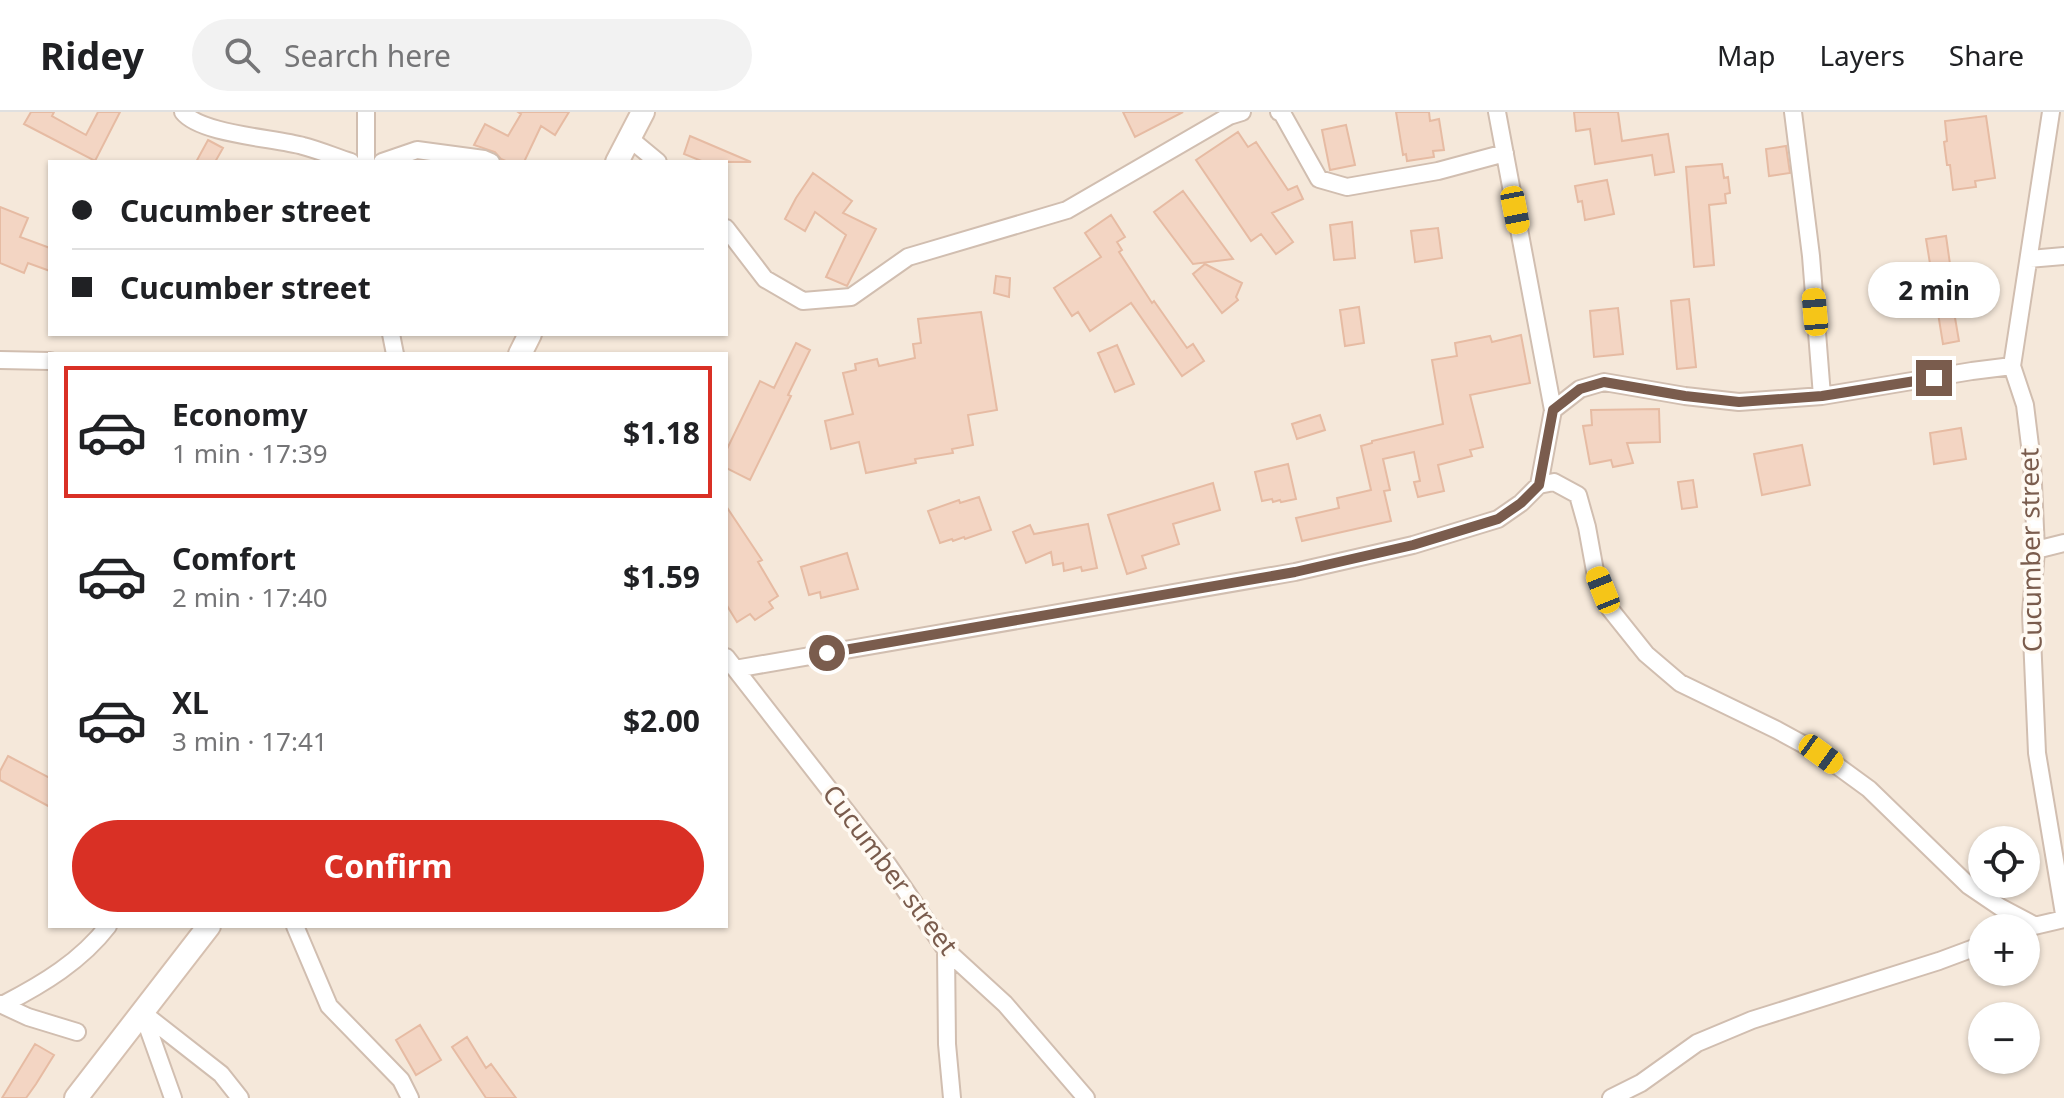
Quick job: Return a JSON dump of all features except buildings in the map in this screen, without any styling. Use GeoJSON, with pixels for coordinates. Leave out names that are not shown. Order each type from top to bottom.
{"type":"FeatureCollection","features":[{"type":"Feature","properties":{"kind":"main road"},"geometry":{"type":"LineString","coordinates":[[618,160],[643,112]]}},
{"type":"Feature","properties":{"kind":"main road"},"geometry":{"type":"LineString","coordinates":[[76,1098],[207,928]]}},
{"type":"Feature","properties":{"kind":"street"},"geometry":{"type":"LineString","coordinates":[[183,112],[207,127],[303,146],[345,160]]}},
{"type":"Feature","properties":{"kind":"street"},"geometry":{"type":"LineString","coordinates":[[366,112],[366,160]]}},
{"type":"Feature","properties":{"kind":"street"},"geometry":{"type":"LineString","coordinates":[[728,231],[765,279],[803,301],[851,297],[908,257],[1067,210],[1229,116],[1242,112]]}},
{"type":"Feature","properties":{"kind":"street"},"geometry":{"type":"LineString","coordinates":[[1279,112],[1319,179],[1347,187],[1438,171],[1505,153]]}},
{"type":"Feature","properties":{"kind":"street"},"geometry":{"type":"LineString","coordinates":[[1497,112],[1553,410],[1539,485],[1554,482],[1578,495],[1595,571],[1610,609],[1646,654],[1680,683],[1821,754],[1869,789],[1969,886],[2010,914]]}},
{"type":"Feature","properties":{"kind":"street"},"geometry":{"type":"LineString","coordinates":[[1793,112],[1811,256],[1822,396]]}},
{"type":"Feature","properties":{"kind":"street"},"geometry":{"type":"LineString","coordinates":[[1553,410],[1580,389],[1604,382],[1739,402],[1822,396],[2012,366],[2051,112]]}},
{"type":"Feature","properties":{"kind":"street"},"geometry":{"type":"LineString","coordinates":[[629,138],[656,160]]}},
{"type":"Feature","properties":{"kind":"street"},"geometry":{"type":"LineString","coordinates":[[388,160],[417,150],[486,160]]}},
{"type":"Feature","properties":{"kind":"street"},"geometry":{"type":"LineString","coordinates":[[2030,259],[2064,256]]}},
{"type":"Feature","properties":{"kind":"street"},"geometry":{"type":"LineString","coordinates":[[0,360],[48,361]]}},
{"type":"Feature","properties":{"kind":"street","name":"Cucumber street"},"geometry":{"type":"LineString","coordinates":[[2012,366],[2025,405],[2031,448],[2036,550],[2031,613],[2037,753],[2064,916]]}},
{"type":"Feature","properties":{"kind":"street","name":"Cucumber street"},"geometry":{"type":"LineString","coordinates":[[1086,1098],[1005,1004],[946,950],[888,865],[730,663],[1282,574],[1413,545],[1498,519],[1539,485]]}},
{"type":"Feature","properties":{"kind":"street"},"geometry":{"type":"LineString","coordinates":[[2036,550],[2064,543]]}},
{"type":"Feature","properties":{"kind":"street"},"geometry":{"type":"LineString","coordinates":[[2040,924],[2064,916]]}},
{"type":"Feature","properties":{"kind":"street"},"geometry":{"type":"LineString","coordinates":[[2,1004],[39,987],[79,956],[106,928]]}},
{"type":"Feature","properties":{"kind":"street"},"geometry":{"type":"LineString","coordinates":[[296,928],[329,1006],[401,1080],[410,1098]]}},
{"type":"Feature","properties":{"kind":"street"},"geometry":{"type":"LineString","coordinates":[[946,950],[947,1044],[952,1098]]}},
{"type":"Feature","properties":{"kind":"street"},"geometry":{"type":"LineString","coordinates":[[1611,1098],[1641,1083],[1697,1043],[1752,1020],[1968,950]]}},
{"type":"Feature","properties":{"kind":"street"},"geometry":{"type":"LineString","coordinates":[[2,1004],[28,1017],[77,1032]]}},
{"type":"Feature","properties":{"kind":"street"},"geometry":{"type":"LineString","coordinates":[[143,1013],[173,1098]]}},
{"type":"Feature","properties":{"kind":"street"},"geometry":{"type":"LineString","coordinates":[[143,1013],[221,1074],[240,1098]]}},
{"type":"Feature","properties":{"kind":"shaded area"},"geometry":{"type":"Polygon","coordinates":[[[0,112],[2064,112],[2064,1098],[0,1098],[0,112]]]}},
{"type":"Feature","properties":{"kind":"route"},"geometry":{"type":"LineString","coordinates":[[827,653],[1295,572],[1413,545],[1498,519],[1539,485],[1553,410],[1580,389],[1604,382],[1739,402],[1822,396],[1934,378]]}}]}
